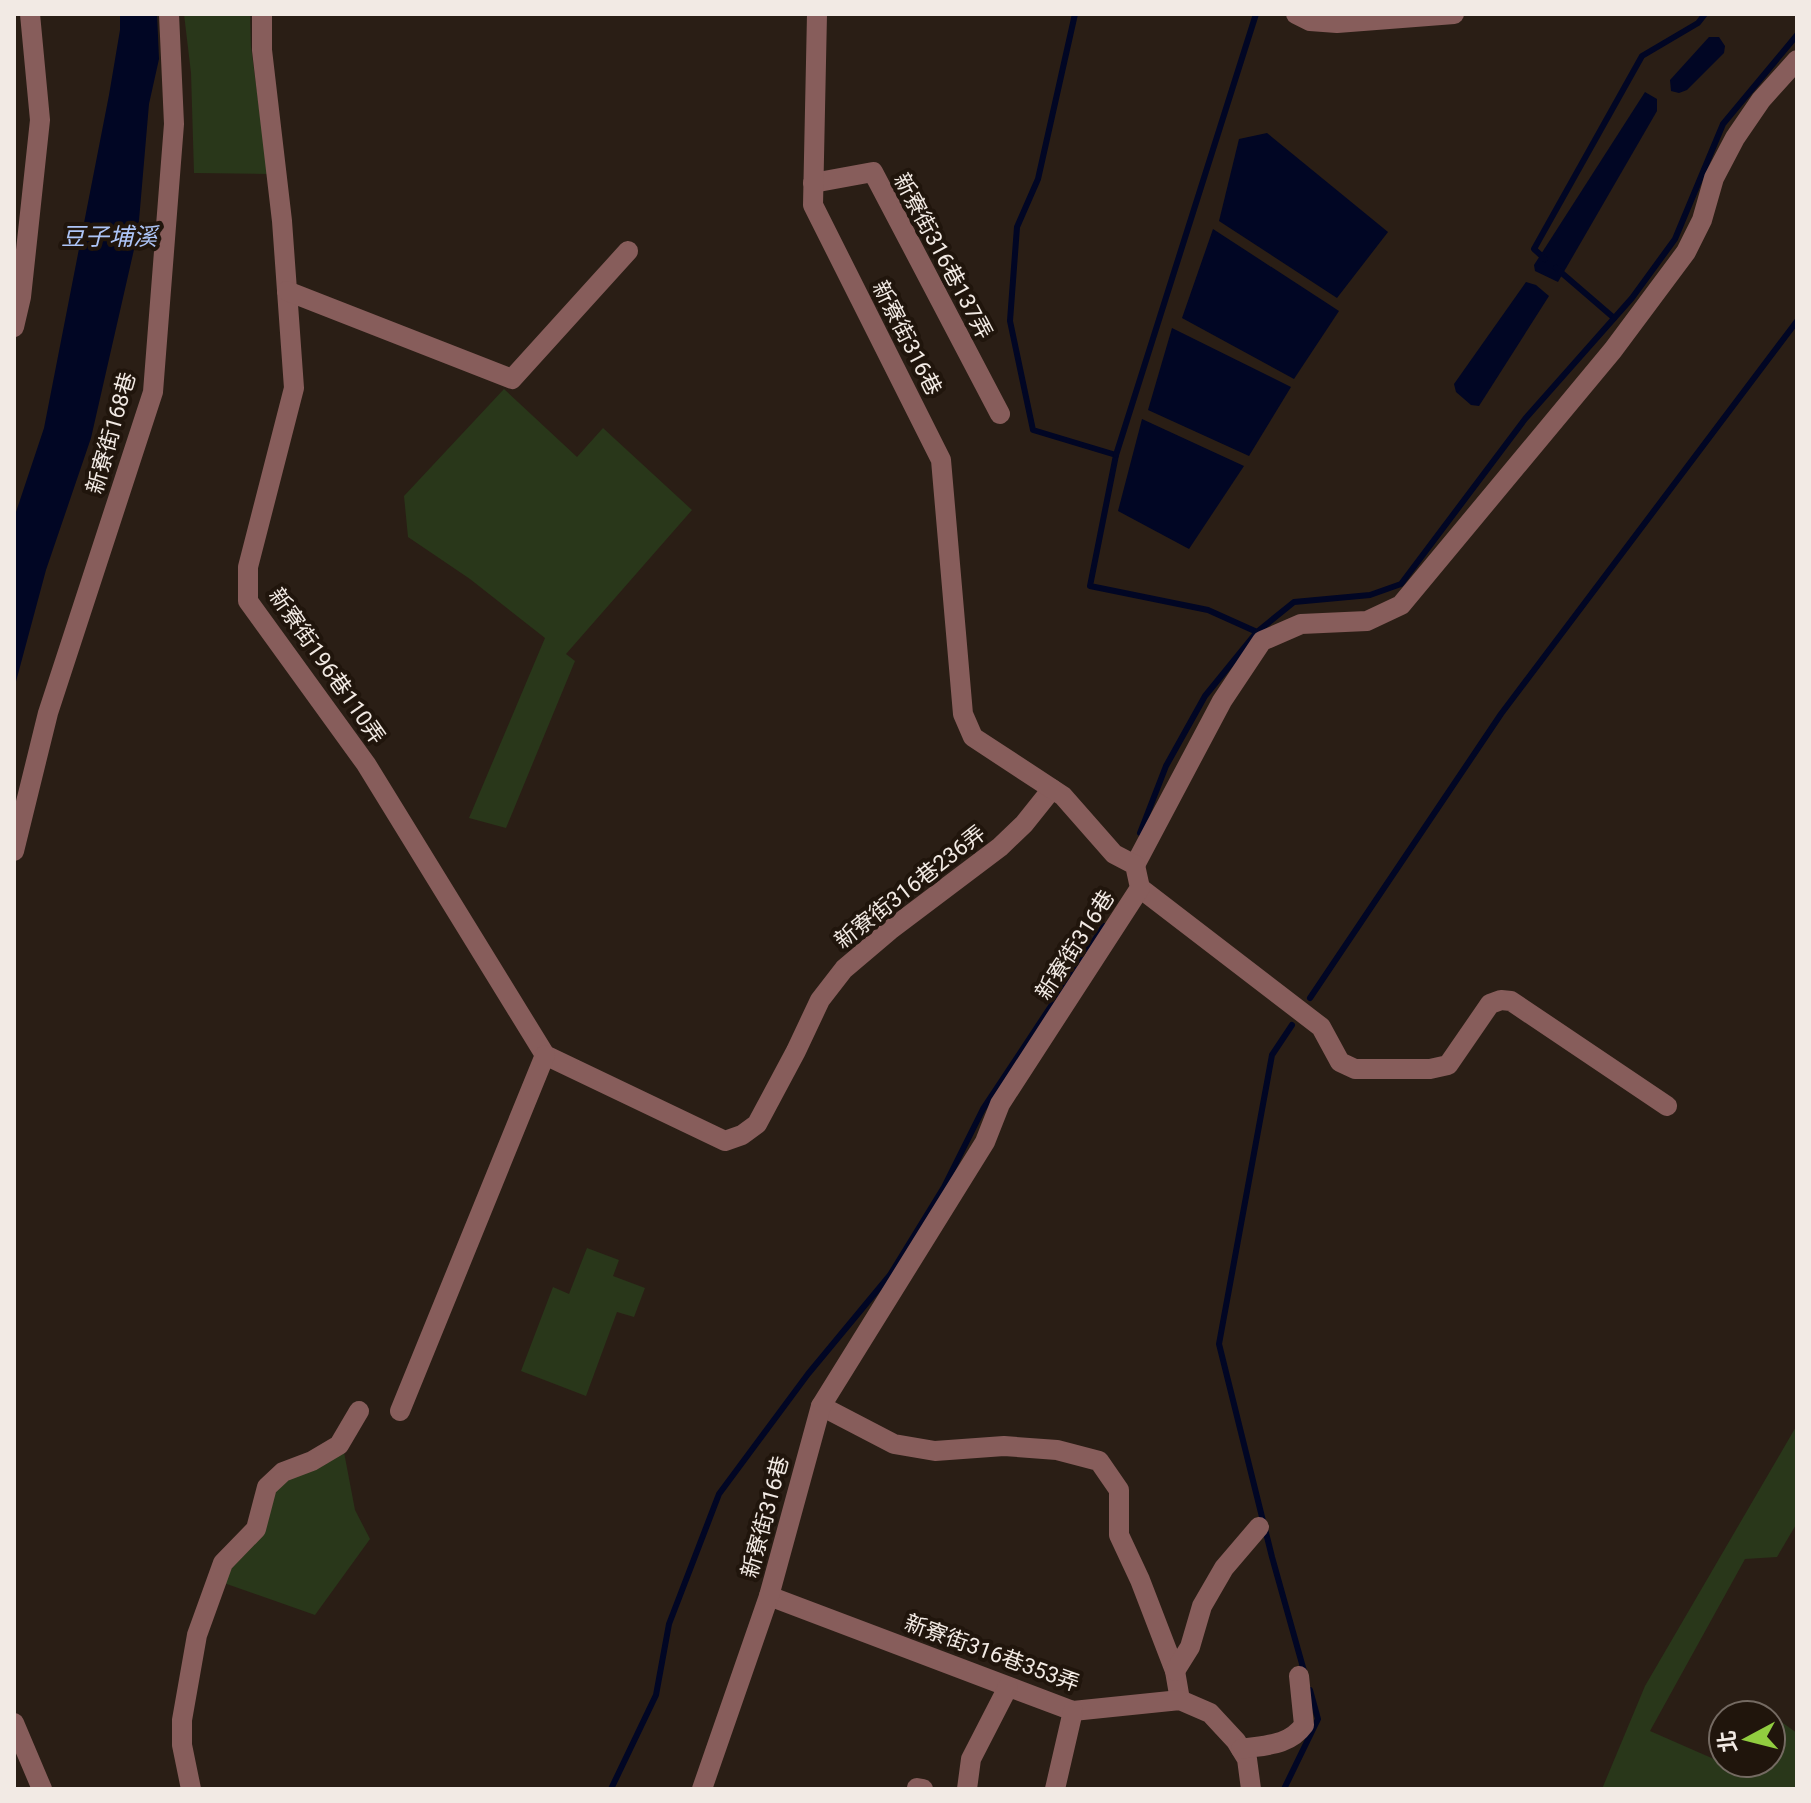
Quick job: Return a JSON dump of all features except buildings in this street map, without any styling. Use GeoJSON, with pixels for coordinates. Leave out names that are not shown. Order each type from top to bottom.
{"type":"FeatureCollection","features":[{"type":"Feature","properties":{"kind":"street"},"geometry":{"type":"LineString","coordinates":[[14,327],[21,297],[40,120],[30,14]]}},
{"type":"Feature","properties":{"kind":"street","name":"新寮街168巷"},"geometry":{"type":"LineString","coordinates":[[14,851],[48,713],[153,392],[174,124],[169,14]]}},
{"type":"Feature","properties":{"kind":"street","name":"新寮街196巷110弄"},"geometry":{"type":"LineString","coordinates":[[262,14],[262,50],[282,221],[294,388],[248,567],[248,601],[366,764],[545,1055]]}},
{"type":"Feature","properties":{"kind":"street","name":"新寮街316巷"},"geometry":{"type":"LineString","coordinates":[[702,1789],[769,1596],[821,1406],[985,1142],[1000,1104],[1140,888],[1135,865],[1114,854],[1063,796],[973,737],[963,714],[941,460],[813,205],[817,14]]}},
{"type":"Feature","properties":{"kind":"street"},"geometry":{"type":"LineString","coordinates":[[1296,14],[1310,21],[1337,23],[1454,14]]}},
{"type":"Feature","properties":{"kind":"street"},"geometry":{"type":"LineString","coordinates":[[1135,865],[1222,701],[1262,641],[1301,624],[1367,621],[1401,605],[1613,350],[1686,252],[1702,220],[1714,178],[1735,138],[1761,100],[1797,60]]}},
{"type":"Feature","properties":{"kind":"street","name":"新寮街316巷137弄"},"geometry":{"type":"LineString","coordinates":[[813,183],[873,172],[1000,414]]}},
{"type":"Feature","properties":{"kind":"street"},"geometry":{"type":"LineString","coordinates":[[287,291],[512,379],[628,251]]}},
{"type":"Feature","properties":{"kind":"street","name":"新寮街316巷236弄"},"geometry":{"type":"LineString","coordinates":[[545,1055],[725,1141],[742,1135],[757,1124],[820,1000],[844,969],[1000,847],[1024,824],[1052,789]]}},
{"type":"Feature","properties":{"kind":"street"},"geometry":{"type":"LineString","coordinates":[[1140,888],[1321,1027],[1340,1062],[1355,1069],[1430,1069],[1448,1065],[1490,1004],[1501,1000],[1511,1001],[1667,1106]]}},
{"type":"Feature","properties":{"kind":"street"},"geometry":{"type":"LineString","coordinates":[[400,1411],[545,1055]]}},
{"type":"Feature","properties":{"kind":"street"},"geometry":{"type":"LineString","coordinates":[[821,1406],[894,1444],[935,1451],[1004,1446],[1057,1450],[1099,1461],[1119,1490],[1119,1535],[1175,1671],[1180,1700],[1210,1713],[1241,1749],[1247,1759],[1251,1789]]}},
{"type":"Feature","properties":{"kind":"street"},"geometry":{"type":"LineString","coordinates":[[191,1789],[182,1745],[182,1720],[197,1635],[223,1563],[256,1529],[267,1487],[283,1472],[312,1461],[339,1445],[359,1411]]}},
{"type":"Feature","properties":{"kind":"street"},"geometry":{"type":"LineString","coordinates":[[1175,1671],[1190,1647],[1209,1593],[1224,1568],[1259,1527]]}},
{"type":"Feature","properties":{"kind":"street","name":"新寮街316巷353弄"},"geometry":{"type":"LineString","coordinates":[[769,1596],[1073,1711],[1180,1700]]}},
{"type":"Feature","properties":{"kind":"street"},"geometry":{"type":"LineString","coordinates":[[1241,1749],[1285,1742],[1304,1725],[1299,1676]]}},
{"type":"Feature","properties":{"kind":"street"},"geometry":{"type":"LineString","coordinates":[[967,1789],[971,1759],[1008,1687]]}},
{"type":"Feature","properties":{"kind":"street"},"geometry":{"type":"LineString","coordinates":[[1055,1789],[1073,1711]]}},
{"type":"Feature","properties":{"kind":"street"},"geometry":{"type":"LineString","coordinates":[[14,1723],[42,1789]]}},
{"type":"Feature","properties":{"kind":"green space"},"geometry":{"type":"Polygon","coordinates":[[[184,14],[250,14],[251,47],[268,174],[194,173],[191,73],[184,14]]]}},
{"type":"Feature","properties":{"kind":"green space"},"geometry":{"type":"Polygon","coordinates":[[[504,389],[577,457],[603,428],[692,510],[566,654],[575,661],[506,828],[469,818],[545,638],[470,579],[408,537],[404,496],[504,389]]]}},
{"type":"Feature","properties":{"kind":"green space"},"geometry":{"type":"Polygon","coordinates":[[[587,1248],[619,1260],[613,1276],[645,1288],[634,1317],[617,1312],[586,1396],[521,1371],[553,1287],[569,1294],[587,1248]]]}},
{"type":"Feature","properties":{"kind":"green space"},"geometry":{"type":"Polygon","coordinates":[[[1797,1425],[1797,1523],[1777,1557],[1745,1559],[1650,1731],[1707,1756],[1707,1779],[1787,1779],[1787,1726],[1797,1733],[1797,1789],[1602,1789],[1645,1686],[1797,1425]]]}},
{"type":"Feature","properties":{"kind":"green space"},"geometry":{"type":"Polygon","coordinates":[[[343,1447],[355,1510],[370,1539],[315,1615],[221,1582],[267,1490],[343,1447]]]}},
{"type":"Feature","properties":{"kind":"water","name":"豆子埔溪"},"geometry":{"type":"Polygon","coordinates":[[[120,14],[157,14],[159,59],[149,104],[138,232],[91,438],[46,570],[14,689],[14,518],[44,428],[109,95],[120,14]]]}},
{"type":"Feature","properties":{"kind":"water"},"geometry":{"type":"Polygon","coordinates":[[[1709,37],[1719,37],[1725,46],[1724,53],[1687,90],[1679,93],[1671,91],[1670,80],[1709,37]]]}},
{"type":"Feature","properties":{"kind":"water"},"geometry":{"type":"Polygon","coordinates":[[[1645,92],[1657,99],[1657,111],[1558,282],[1535,271],[1534,265],[1645,92]]]}},
{"type":"Feature","properties":{"kind":"water"},"geometry":{"type":"Polygon","coordinates":[[[1267,133],[1388,232],[1337,298],[1219,221],[1239,139],[1267,133]]]}},
{"type":"Feature","properties":{"kind":"water"},"geometry":{"type":"Polygon","coordinates":[[[1213,229],[1339,311],[1294,379],[1182,318],[1213,229]]]}},
{"type":"Feature","properties":{"kind":"water"},"geometry":{"type":"Polygon","coordinates":[[[1526,282],[1536,285],[1549,296],[1479,406],[1471,405],[1456,392],[1454,384],[1526,282]]]}},
{"type":"Feature","properties":{"kind":"water"},"geometry":{"type":"Polygon","coordinates":[[[1172,328],[1291,387],[1249,456],[1148,410],[1172,328]]]}},
{"type":"Feature","properties":{"kind":"water"},"geometry":{"type":"Polygon","coordinates":[[[1142,419],[1244,466],[1189,549],[1118,511],[1142,419]]]}},
{"type":"Feature","properties":{"kind":"waterway"},"geometry":{"type":"LineString","coordinates":[[1075,14],[1038,179],[1017,227],[1010,321],[1033,430],[1116,455],[1090,586],[1208,610],[1257,632]]}},
{"type":"Feature","properties":{"kind":"waterway"},"geometry":{"type":"LineString","coordinates":[[1116,455],[1256,14]]}},
{"type":"Feature","properties":{"kind":"waterway"},"geometry":{"type":"LineString","coordinates":[[1545,259],[1534,249],[1642,56],[1698,23],[1705,14]]}},
{"type":"Feature","properties":{"kind":"waterway"},"geometry":{"type":"LineString","coordinates":[[1140,833],[1166,766],[1205,696],[1257,632],[1294,602],[1370,595],[1401,584],[1525,419],[1632,298],[1675,239],[1723,124],[1797,35]]}},
{"type":"Feature","properties":{"kind":"waterway"},"geometry":{"type":"LineString","coordinates":[[1556,268],[1614,318]]}},
{"type":"Feature","properties":{"kind":"waterway"},"geometry":{"type":"LineString","coordinates":[[1310,998],[1501,714],[1797,321]]}},
{"type":"Feature","properties":{"kind":"waterway"},"geometry":{"type":"LineString","coordinates":[[611,1789],[656,1695],[669,1624],[719,1494],[808,1374],[890,1275],[944,1187],[983,1109],[1104,926]]}},
{"type":"Feature","properties":{"kind":"waterway"},"geometry":{"type":"LineString","coordinates":[[1292,1025],[1272,1055],[1219,1344],[1304,1671]]}},
{"type":"Feature","properties":{"kind":"waterway"},"geometry":{"type":"LineString","coordinates":[[1284,1789],[1318,1719],[1310,1690]]}}]}
